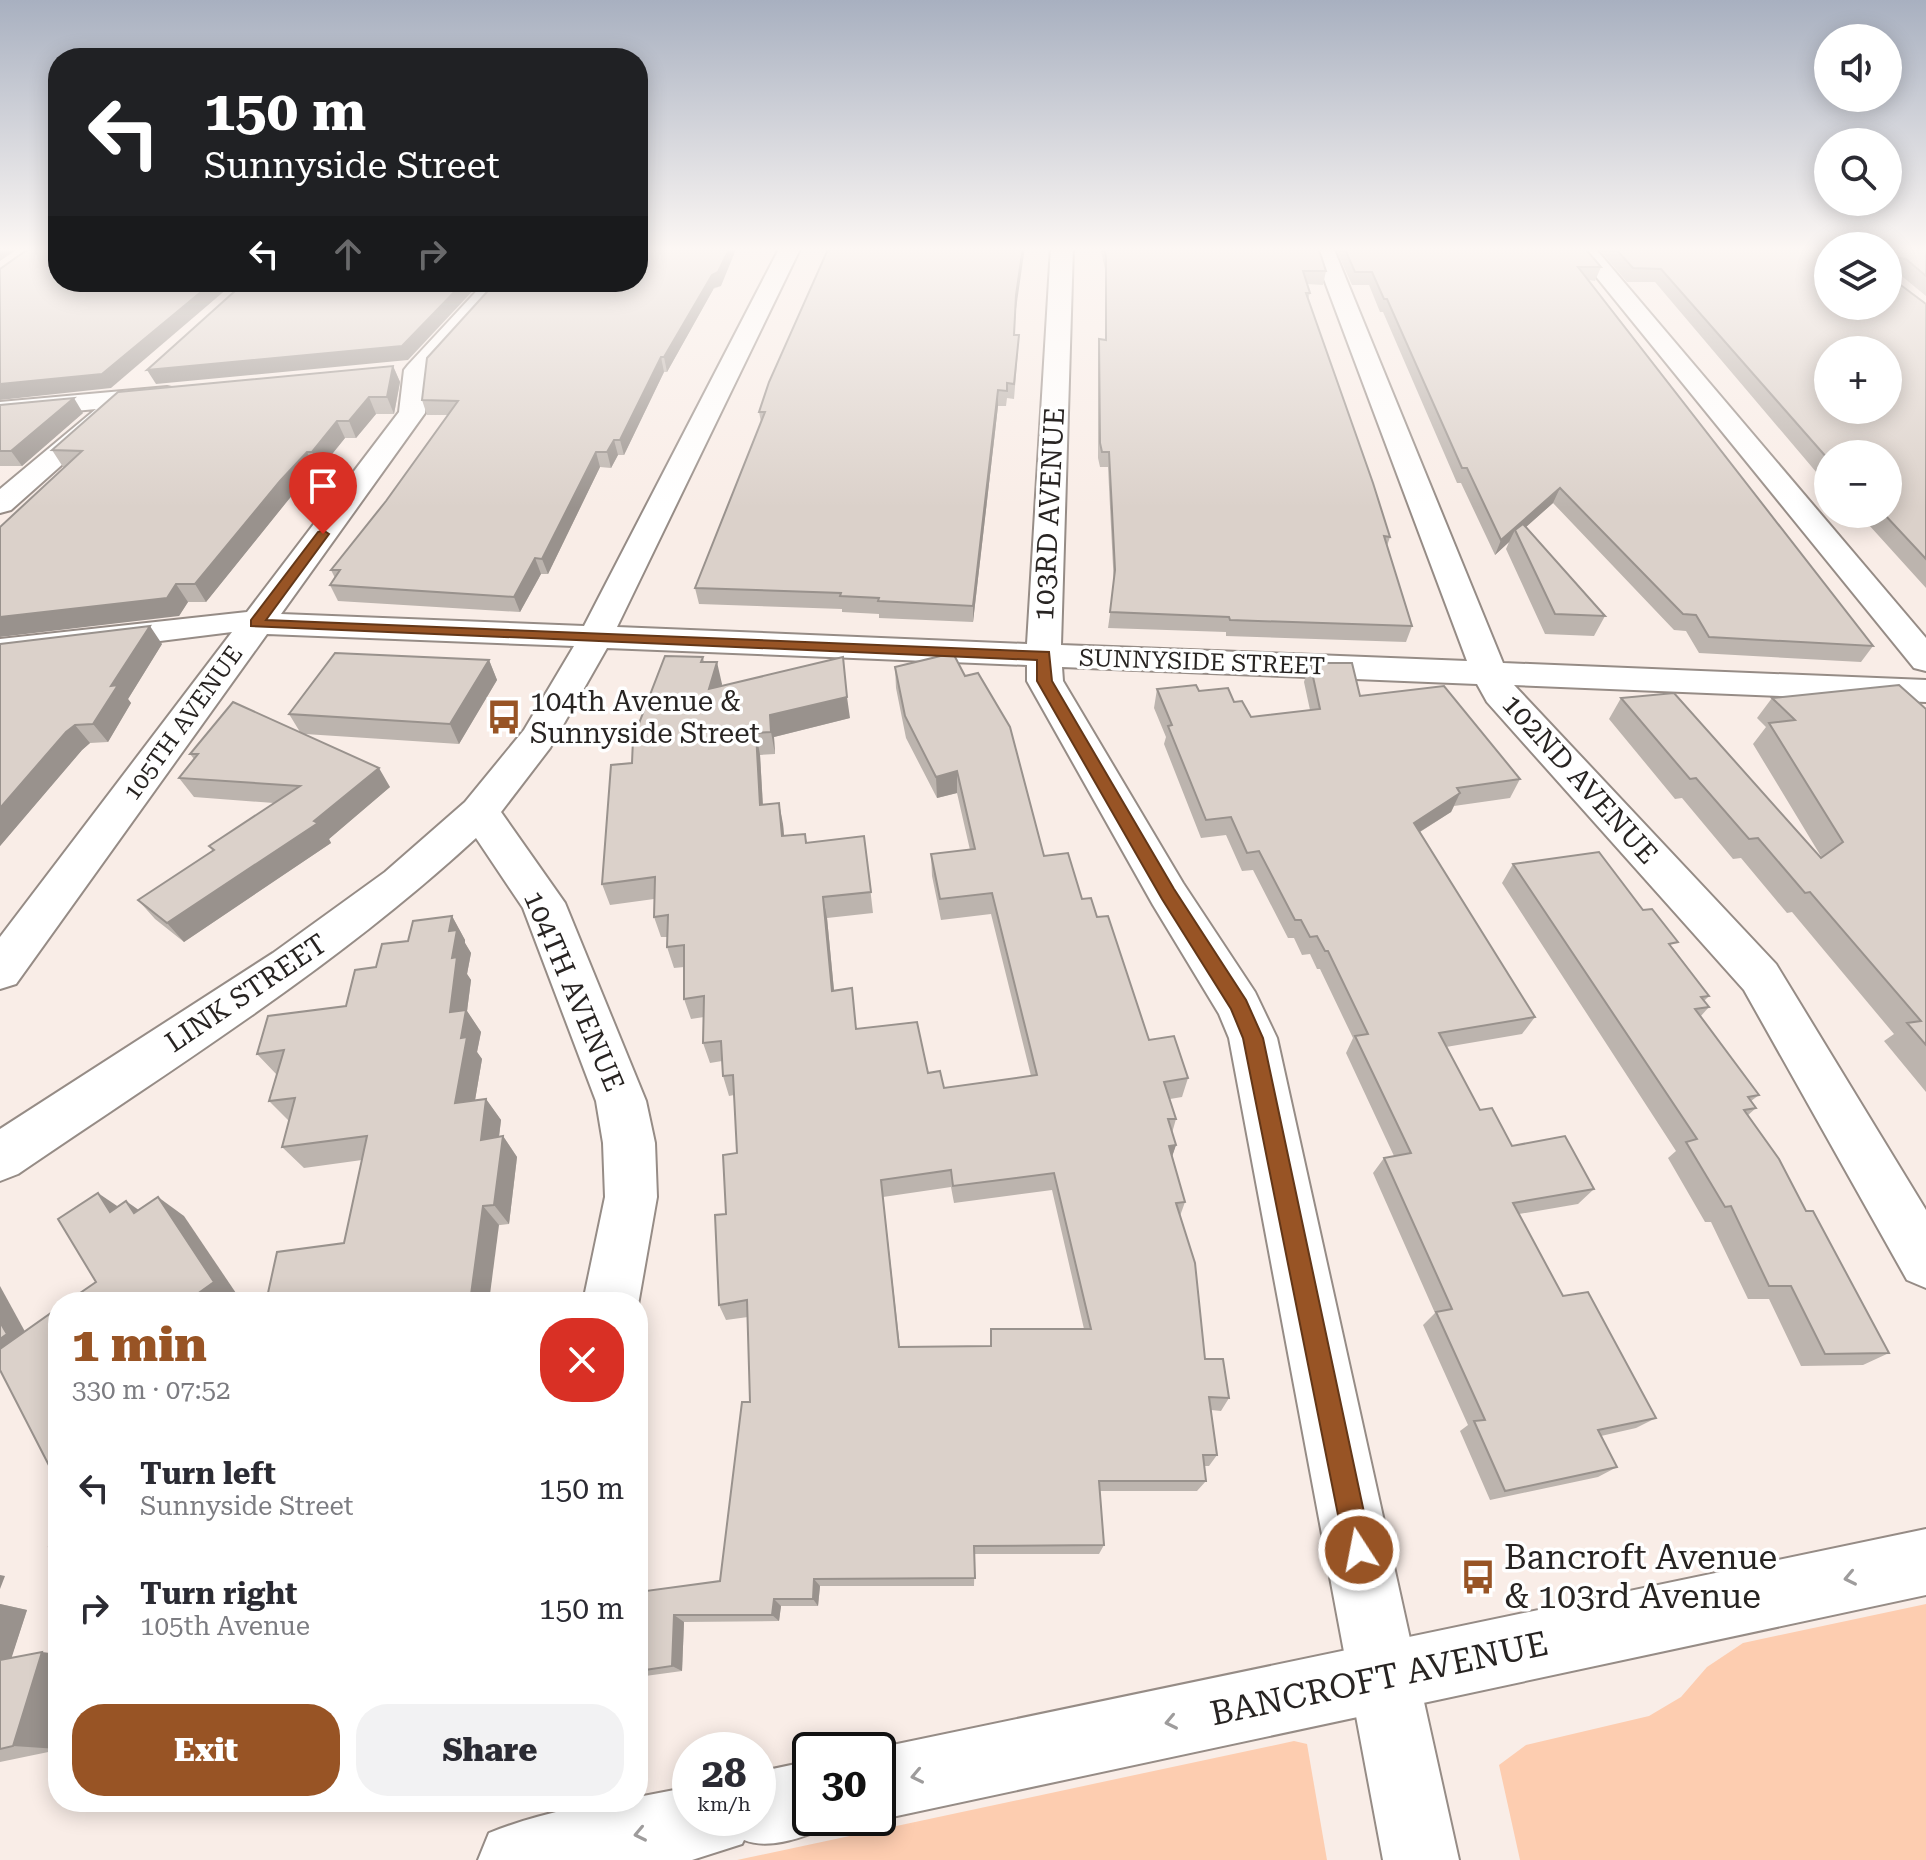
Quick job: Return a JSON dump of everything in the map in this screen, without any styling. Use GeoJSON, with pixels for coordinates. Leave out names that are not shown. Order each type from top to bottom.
{"type":"FeatureCollection","features":[{"type":"Feature","properties":{"kind":"street","name":"105TH AVENUE"},"geometry":{"type":"LineString","coordinates":[[0,971],[412,413],[401,372],[442,334]]}},
{"type":"Feature","properties":{"kind":"street"},"geometry":{"type":"LineString","coordinates":[[479,812],[537,739],[596,638],[748,334]]}},
{"type":"Feature","properties":{"kind":"street","name":"103RD AVENUE"},"geometry":{"type":"LineString","coordinates":[[1058,334],[1045,681],[1168,894],[1239,1006],[1253,1038],[1421,1860]]}},
{"type":"Feature","properties":{"kind":"street","name":"102ND AVENUE"},"geometry":{"type":"LineString","coordinates":[[1356,334],[1500,694],[1760,977],[1926,1261]]}},
{"type":"Feature","properties":{"kind":"street"},"geometry":{"type":"LineString","coordinates":[[1654,334],[1926,660]]}},
{"type":"Feature","properties":{"kind":"street"},"geometry":{"type":"LineString","coordinates":[[0,504],[151,372]]}},
{"type":"Feature","properties":{"kind":"street"},"geometry":{"type":"LineString","coordinates":[[0,410],[194,392]]}},
{"type":"Feature","properties":{"kind":"street","name":"SUNNYSIDE STREET"},"geometry":{"type":"LineString","coordinates":[[0,650],[232,622],[1926,691]]}},
{"type":"Feature","properties":{"kind":"street","name":"LINK STREET"},"geometry":{"type":"LineString","coordinates":[[0,1157],[289,966],[400,883],[479,812]]}},
{"type":"Feature","properties":{"kind":"street","name":"104TH AVENUE"},"geometry":{"type":"LineString","coordinates":[[479,812],[543,903],[621,1101],[629,1143],[631,1197],[613,1292]]}},
{"type":"Feature","properties":{"kind":"street","name":"BANCROFT AVENUE"},"geometry":{"type":"LineString","coordinates":[[896,1780],[1926,1562]]}},
{"type":"Feature","properties":{"kind":"street"},"geometry":{"type":"LineString","coordinates":[[516,1860],[672,1827]]}},
{"type":"Feature","properties":{"kind":"shaded area"},"geometry":{"type":"Polygon","coordinates":[[[1926,1604],[1926,1860],[1520,1860],[1499,1765],[1526,1745],[1649,1716],[1681,1697],[1707,1667],[1743,1643],[1926,1604]]]}},
{"type":"Feature","properties":{"kind":"shaded area"},"geometry":{"type":"Polygon","coordinates":[[[1294,1741],[1307,1744],[1327,1860],[737,1860],[849,1836],[896,1836],[896,1826],[1294,1741]]]}},
{"type":"Feature","properties":{"kind":"building"},"geometry":{"type":"Polygon","coordinates":[[[0,334],[151,334],[102,374],[0,384],[0,334]]]}},
{"type":"Feature","properties":{"kind":"building"},"geometry":{"type":"Polygon","coordinates":[[[187,334],[414,334],[402,346],[147,370],[187,334]]]}},
{"type":"Feature","properties":{"kind":"building"},"geometry":{"type":"Polygon","coordinates":[[[449,334],[678,334],[664,357],[661,357],[620,440],[614,440],[607,452],[596,452],[542,559],[535,558],[514,597],[330,585],[340,570],[331,570],[386,501],[458,401],[422,400],[427,358],[449,334]]]}},
{"type":"Feature","properties":{"kind":"building"},"geometry":{"type":"Polygon","coordinates":[[[790,334],[1019,335],[1014,384],[1007,383],[1007,391],[998,390],[973,606],[878,601],[879,598],[840,596],[841,593],[695,588],[765,412],[759,412],[790,334]]]}},
{"type":"Feature","properties":{"kind":"building"},"geometry":{"type":"Polygon","coordinates":[[[1106,334],[1320,334],[1390,537],[1384,536],[1412,626],[1230,620],[1229,617],[1110,612],[1115,570],[1109,452],[1102,452],[1100,443],[1099,339],[1106,340],[1106,334]]]}},
{"type":"Feature","properties":{"kind":"building"},"geometry":{"type":"Polygon","coordinates":[[[1402,334],[1630,334],[1873,646],[1709,637],[1696,615],[1683,614],[1560,488],[1501,540],[1467,468],[1462,468],[1402,334]]]}},
{"type":"Feature","properties":{"kind":"building"},"geometry":{"type":"Polygon","coordinates":[[[1718,334],[1926,334],[1926,559],[1897,528],[1902,528],[1902,440],[1814,440],[1814,443],[1718,334]]]}},
{"type":"Feature","properties":{"kind":"building"},"geometry":{"type":"Polygon","coordinates":[[[393,366],[387,397],[369,397],[349,421],[337,421],[312,452],[307,452],[280,481],[195,584],[176,584],[167,598],[0,617],[0,527],[82,451],[52,450],[118,392],[393,366]]]}},
{"type":"Feature","properties":{"kind":"building"},"geometry":{"type":"Polygon","coordinates":[[[74,398],[11,451],[0,451],[0,405],[74,398]]]}},
{"type":"Feature","properties":{"kind":"building"},"geometry":{"type":"Polygon","coordinates":[[[1523,524],[1605,616],[1555,614],[1515,530],[1523,524]]]}},
{"type":"Feature","properties":{"kind":"building"},"geometry":{"type":"Polygon","coordinates":[[[150,626],[111,686],[118,685],[93,724],[75,725],[66,732],[0,808],[0,644],[150,626]]]}},
{"type":"Feature","properties":{"kind":"building"},"geometry":{"type":"Polygon","coordinates":[[[335,653],[489,660],[450,724],[289,714],[335,653]]]}},
{"type":"Feature","properties":{"kind":"building"},"geometry":{"type":"Polygon","coordinates":[[[953,653],[965,676],[978,673],[1010,727],[1044,856],[1068,853],[1082,899],[1091,898],[1097,917],[1108,916],[1149,1040],[1174,1036],[1188,1078],[1164,1082],[1176,1119],[1168,1119],[1176,1145],[1169,1146],[1185,1202],[1176,1203],[1195,1263],[1205,1359],[1223,1359],[1229,1398],[1209,1397],[1217,1455],[1203,1455],[1206,1481],[1099,1481],[1104,1545],[974,1546],[975,1578],[814,1579],[813,1599],[774,1599],[772,1615],[674,1615],[672,1666],[648,1670],[648,1591],[720,1581],[742,1402],[750,1402],[747,1300],[719,1305],[715,1215],[726,1214],[723,1155],[737,1153],[733,1075],[723,1076],[721,1041],[703,1043],[704,996],[684,999],[684,945],[667,947],[668,915],[654,917],[655,877],[602,884],[611,765],[632,763],[633,739],[665,656],[703,657],[701,662],[717,662],[709,689],[843,657],[847,697],[770,715],[771,732],[756,733],[760,805],[779,803],[782,836],[805,834],[806,843],[864,836],[871,892],[823,897],[832,991],[852,988],[856,1029],[917,1022],[928,1073],[940,1071],[944,1088],[1037,1075],[992,893],[940,899],[931,854],[975,849],[957,771],[936,777],[905,716],[895,667],[953,653]],[[951,1170],[881,1180],[899,1347],[991,1346],[991,1329],[1091,1329],[1054,1173],[953,1186],[951,1170]]]}},
{"type":"Feature","properties":{"kind":"building"},"geometry":{"type":"Polygon","coordinates":[[[1310,663],[1352,663],[1360,696],[1444,686],[1520,779],[1457,788],[1460,793],[1414,823],[1535,1017],[1439,1033],[1480,1110],[1492,1108],[1512,1146],[1565,1136],[1594,1189],[1513,1203],[1563,1296],[1588,1292],[1656,1418],[1598,1430],[1617,1467],[1505,1491],[1474,1421],[1485,1420],[1436,1312],[1452,1309],[1384,1158],[1411,1153],[1355,1036],[1368,1034],[1328,951],[1325,951],[1317,936],[1310,937],[1301,920],[1295,920],[1259,851],[1247,853],[1231,817],[1206,820],[1168,726],[1172,725],[1157,689],[1196,685],[1199,691],[1228,688],[1234,702],[1242,701],[1251,717],[1320,709],[1310,663]]]}},
{"type":"Feature","properties":{"kind":"building"},"geometry":{"type":"Polygon","coordinates":[[[1899,685],[1926,709],[1926,1045],[1907,1023],[1921,1021],[1810,892],[1805,893],[1758,838],[1749,839],[1696,778],[1690,779],[1621,698],[1674,693],[1821,858],[1843,842],[1769,723],[1795,720],[1772,698],[1899,685]]]}},
{"type":"Feature","properties":{"kind":"building"},"geometry":{"type":"Polygon","coordinates":[[[233,702],[379,768],[314,821],[318,823],[167,923],[138,900],[214,850],[209,846],[300,786],[179,778],[198,754],[190,754],[233,702]]]}},
{"type":"Feature","properties":{"kind":"building"},"geometry":{"type":"Polygon","coordinates":[[[1599,852],[1643,910],[1652,909],[1678,942],[1669,944],[1709,996],[1701,997],[1709,1007],[1695,1009],[1759,1095],[1748,1097],[1756,1108],[1744,1110],[1779,1159],[1806,1211],[1813,1211],[1889,1353],[1825,1354],[1791,1286],[1769,1286],[1731,1206],[1725,1207],[1686,1142],[1697,1139],[1513,864],[1599,852]]]}},
{"type":"Feature","properties":{"kind":"building"},"geometry":{"type":"Polygon","coordinates":[[[452,916],[449,931],[457,930],[452,958],[457,957],[450,1012],[466,1010],[461,1038],[467,1037],[455,1103],[486,1099],[481,1140],[503,1136],[494,1205],[483,1206],[471,1292],[268,1292],[277,1252],[344,1243],[367,1136],[282,1147],[295,1098],[269,1101],[284,1050],[257,1054],[268,1016],[346,1006],[355,970],[376,967],[382,944],[408,941],[413,921],[452,916]]]}},
{"type":"Feature","properties":{"kind":"building"},"geometry":{"type":"Polygon","coordinates":[[[98,1193],[110,1212],[126,1201],[134,1213],[158,1197],[214,1282],[200,1292],[82,1292],[96,1282],[58,1219],[98,1193]]]}},
{"type":"Feature","properties":{"kind":"building"},"geometry":{"type":"Polygon","coordinates":[[[48,1315],[48,1464],[0,1370],[0,1349],[48,1315]]]}},
{"type":"Feature","properties":{"kind":"building"},"geometry":{"type":"Polygon","coordinates":[[[0,1322],[7,1334],[0,1339],[0,1322]]]}},
{"type":"Feature","properties":{"kind":"building"},"geometry":{"type":"Polygon","coordinates":[[[42,1652],[13,1746],[0,1749],[0,1660],[42,1652]]]}},
{"type":"Feature","properties":{"kind":"place","name":"104th Avenue & Sunnyside Street"},"geometry":{"type":"Point","coordinates":[504,717]}},
{"type":"Feature","properties":{"kind":"place","name":"Bancroft Avenue & 103rd Avenue"},"geometry":{"type":"Point","coordinates":[1478,1577]}},
{"type":"Feature","properties":{"kind":"route"},"geometry":{"type":"LineString","coordinates":[[323,534],[256,623],[1044,656],[1045,681],[1168,894],[1239,1006],[1253,1038],[1359,1550]]}}]}
